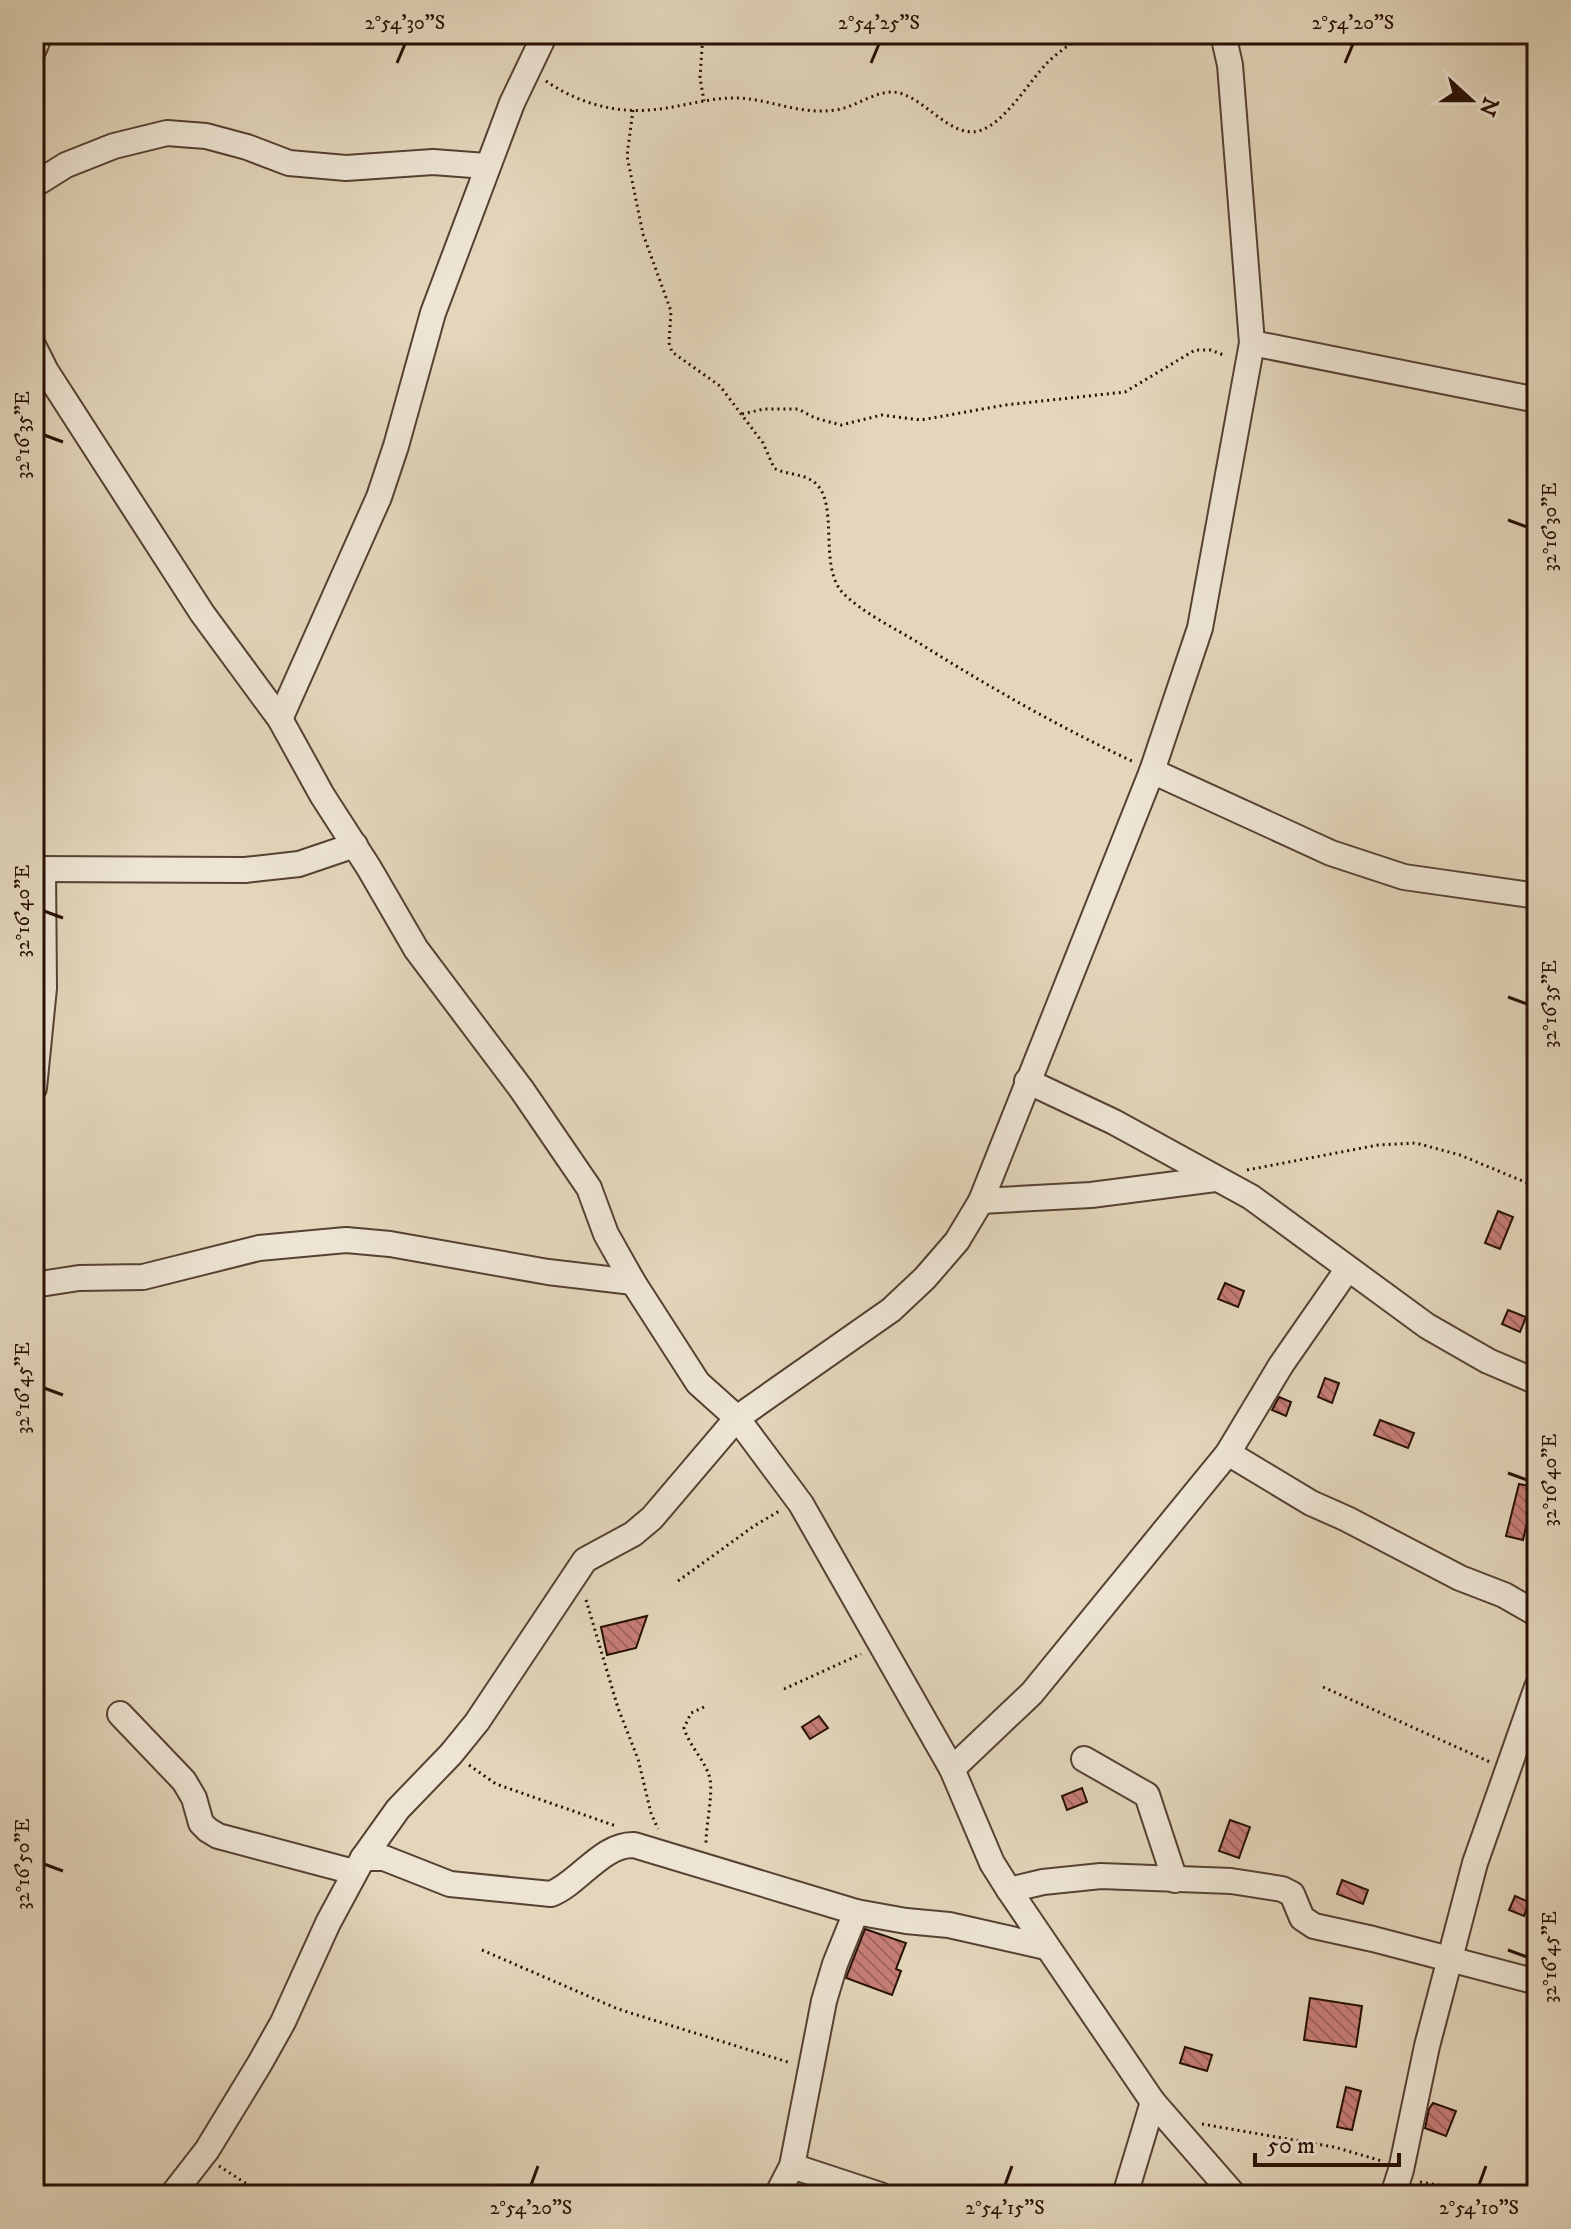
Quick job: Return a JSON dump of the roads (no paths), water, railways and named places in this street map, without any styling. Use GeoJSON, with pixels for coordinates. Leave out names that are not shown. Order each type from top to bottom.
{"type":"FeatureCollection","features":[{"type":"Feature","properties":{"kind":"street"},"geometry":{"type":"LineString","coordinates":[[34,49],[40,34]]}},
{"type":"Feature","properties":{"kind":"street"},"geometry":{"type":"LineString","coordinates":[[280,719],[379,497],[433,313],[486,166],[545,34]]}},
{"type":"Feature","properties":{"kind":"street"},"geometry":{"type":"LineString","coordinates":[[172,2195],[203,2154],[283,2022],[358,1865],[398,1809],[449,1756],[512,1673],[585,1560],[633,1534],[652,1518],[737,1418],[891,1310],[925,1278],[957,1241],[981,1201],[1152,771],[1200,628],[1250,354],[1230,65],[1223,34]]}},
{"type":"Feature","properties":{"kind":"street"},"geometry":{"type":"LineString","coordinates":[[34,185],[66,165],[114,146],[167,133],[206,136],[289,163],[346,168],[433,162],[486,166]]}},
{"type":"Feature","properties":{"kind":"street"},"geometry":{"type":"LineString","coordinates":[[34,347],[46,371],[202,613],[280,719],[322,795],[416,949],[522,1090],[589,1188],[606,1234],[698,1383],[737,1418],[798,1499],[952,1769],[992,1863],[1046,1947],[1160,2111],[1234,2195]]}},
{"type":"Feature","properties":{"kind":"street"},"geometry":{"type":"LineString","coordinates":[[1250,354],[1537,400]]}},
{"type":"Feature","properties":{"kind":"street"},"geometry":{"type":"LineString","coordinates":[[1152,771],[1331,853],[1404,877],[1537,896]]}},
{"type":"Feature","properties":{"kind":"street"},"geometry":{"type":"LineString","coordinates":[[34,1088],[44,988],[38,869],[245,870],[299,864],[355,845]]}},
{"type":"Feature","properties":{"kind":"street"},"geometry":{"type":"LineString","coordinates":[[1027,1081],[1114,1122],[1251,1197],[1427,1326],[1488,1361],[1537,1382]]}},
{"type":"Feature","properties":{"kind":"street"},"geometry":{"type":"LineString","coordinates":[[981,1201],[1091,1195],[1215,1179]]}},
{"type":"Feature","properties":{"kind":"street"},"geometry":{"type":"LineString","coordinates":[[34,1285],[79,1278],[143,1277],[259,1248],[346,1240],[390,1244],[548,1272],[633,1282]]}},
{"type":"Feature","properties":{"kind":"street"},"geometry":{"type":"LineString","coordinates":[[952,1769],[1032,1693],[1228,1453],[1281,1365],[1347,1270]]}},
{"type":"Feature","properties":{"kind":"street"},"geometry":{"type":"LineString","coordinates":[[1228,1453],[1311,1503],[1460,1578],[1504,1595],[1537,1614]]}},
{"type":"Feature","properties":{"kind":"street"},"geometry":{"type":"LineString","coordinates":[[1393,2195],[1427,2046],[1475,1863],[1537,1687]]}},
{"type":"Feature","properties":{"kind":"street"},"geometry":{"type":"LineString","coordinates":[[120,1714],[184,1781],[194,1798],[201,1823],[218,1836],[358,1865],[384,1858],[450,1884],[551,1894],[561,1890],[611,1852],[623,1846],[635,1846],[856,1912],[949,1925],[1046,1947]]}},
{"type":"Feature","properties":{"kind":"street"},"geometry":{"type":"LineString","coordinates":[[1084,1759],[1147,1795],[1175,1880]]}},
{"type":"Feature","properties":{"kind":"street"},"geometry":{"type":"LineString","coordinates":[[1009,1890],[1073,1878],[1231,1881],[1286,1890],[1292,1894],[1302,1918],[1314,1926],[1537,1982]]}},
{"type":"Feature","properties":{"kind":"street"},"geometry":{"type":"LineString","coordinates":[[777,2195],[792,2166],[831,1976],[856,1912]]}},
{"type":"Feature","properties":{"kind":"street"},"geometry":{"type":"LineString","coordinates":[[1125,2195],[1160,2111]]}},
{"type":"Feature","properties":{"kind":"street"},"geometry":{"type":"LineString","coordinates":[[792,2166],[880,2195]]}}]}
